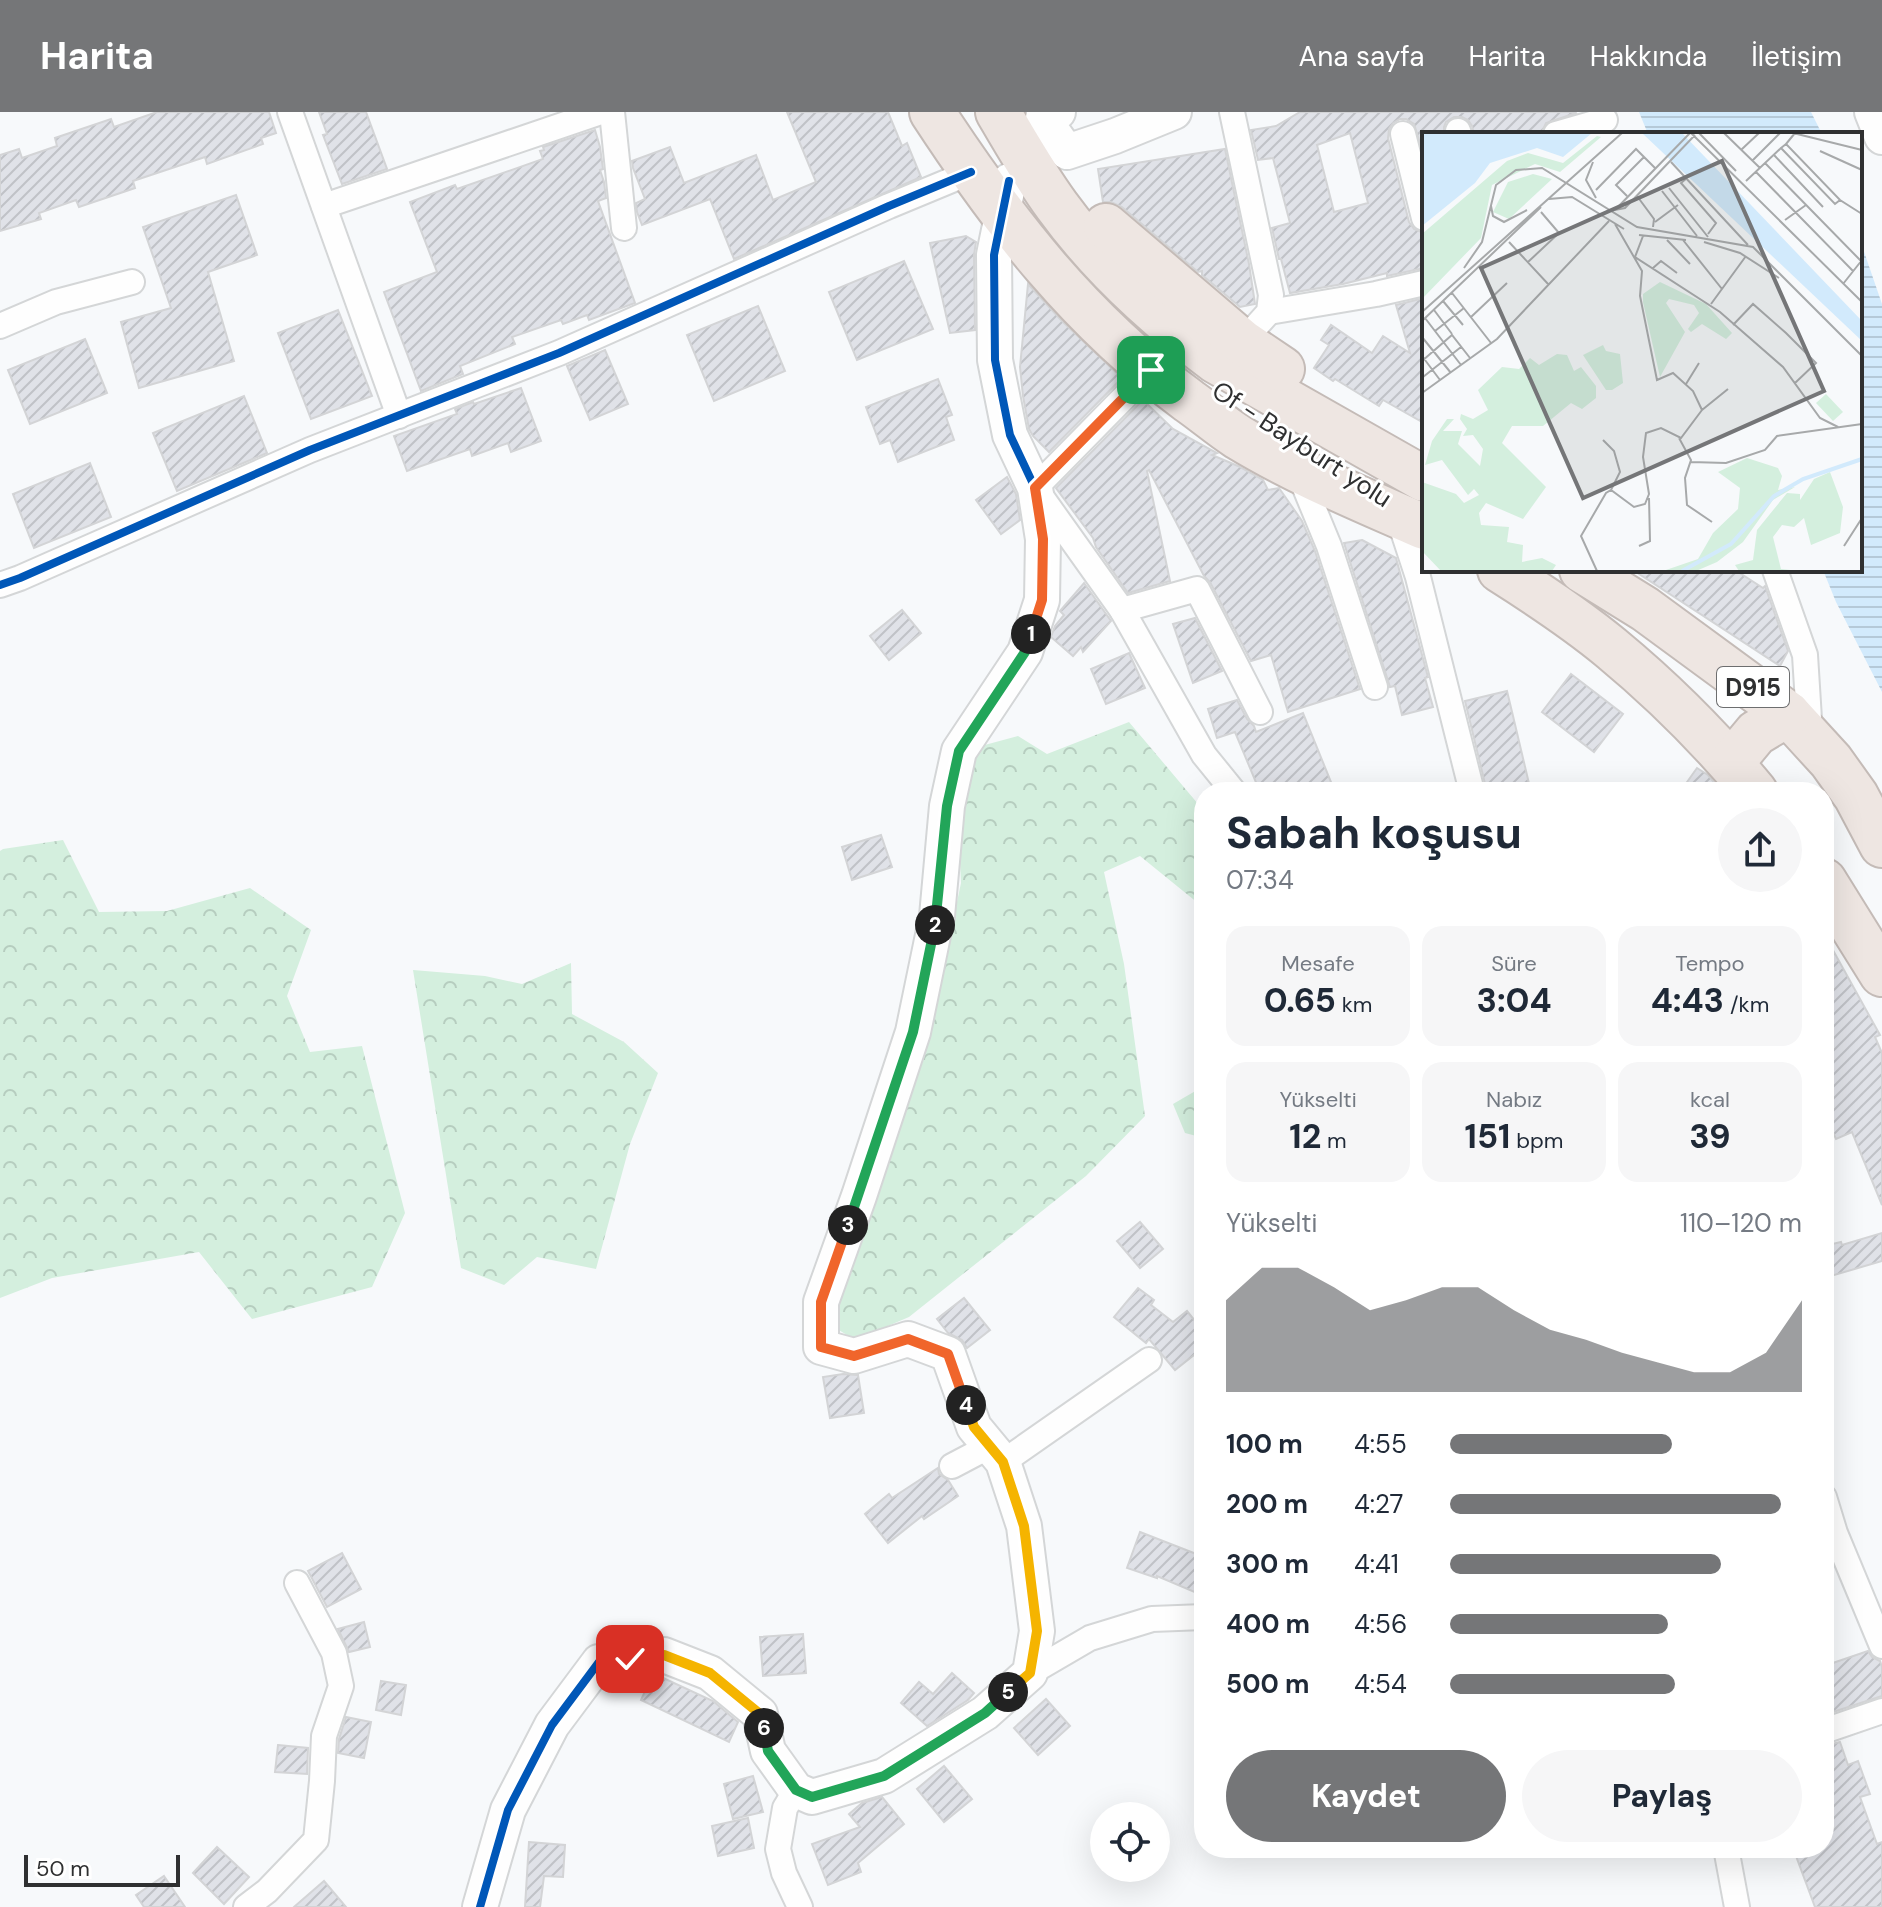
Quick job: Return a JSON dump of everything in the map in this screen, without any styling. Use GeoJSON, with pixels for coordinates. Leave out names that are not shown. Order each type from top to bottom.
{"type":"FeatureCollection","features":[{"type":"Feature","properties":{"kind":"highway"},"geometry":{"type":"LineString","coordinates":[[932,112],[994,189],[1076,301],[1151,370],[1226,429],[1259,449],[1415,522]]}},
{"type":"Feature","properties":{"kind":"highway","name":"Of - Bayburt yolu"},"geometry":{"type":"LineString","coordinates":[[964,112],[994,189],[1033,215],[1079,270],[1130,322],[1240,408],[1415,522]]}},
{"type":"Feature","properties":{"kind":"highway","name":"Of - Bayburt yolu"},"geometry":{"type":"LineString","coordinates":[[998,112],[1040,181],[1082,237],[1138,295],[1192,343],[1216,361],[1414,473]]}},
{"type":"Feature","properties":{"kind":"highway"},"geometry":{"type":"LineString","coordinates":[[1025,112],[1069,179],[1107,228],[1256,327],[1387,441],[1414,473]]}},
{"type":"Feature","properties":{"kind":"highway","name":"D915"},"geometry":{"type":"LineString","coordinates":[[1503,572],[1609,647],[1680,711],[1743,778]]}},
{"type":"Feature","properties":{"kind":"highway","name":"D915"},"geometry":{"type":"LineString","coordinates":[[1585,572],[1645,609],[1813,751],[1856,796],[1882,845]]}},
{"type":"Feature","properties":{"kind":"highway"},"geometry":{"type":"LineString","coordinates":[[1743,778],[1756,733],[1813,751]]}},
{"type":"Feature","properties":{"kind":"highway"},"geometry":{"type":"LineString","coordinates":[[1834,897],[1882,974]]}},
{"type":"Feature","properties":{"kind":"street"},"geometry":{"type":"LineString","coordinates":[[290,112],[399,416]]}},
{"type":"Feature","properties":{"kind":"street"},"geometry":{"type":"LineString","coordinates":[[324,206],[601,112]]}},
{"type":"Feature","properties":{"kind":"street"},"geometry":{"type":"LineString","coordinates":[[612,112],[624,228]]}},
{"type":"Feature","properties":{"kind":"street"},"geometry":{"type":"LineString","coordinates":[[1058,112],[1043,118],[1067,152],[1174,112]]}},
{"type":"Feature","properties":{"kind":"street"},"geometry":{"type":"LineString","coordinates":[[1232,112],[1271,295],[1256,327]]}},
{"type":"Feature","properties":{"kind":"street"},"geometry":{"type":"LineString","coordinates":[[1872,112],[1882,137]]}},
{"type":"Feature","properties":{"kind":"street"},"geometry":{"type":"LineString","coordinates":[[1564,132],[1606,122]]}},
{"type":"Feature","properties":{"kind":"street"},"geometry":{"type":"LineString","coordinates":[[1403,134],[1422,210]]}},
{"type":"Feature","properties":{"kind":"street"},"geometry":{"type":"LineString","coordinates":[[0,585],[310,450],[559,353],[889,206],[994,189],[995,360],[1010,435],[1035,488],[1122,610],[1204,755],[1226,782]]}},
{"type":"Feature","properties":{"kind":"street"},"geometry":{"type":"LineString","coordinates":[[0,326],[56,302],[132,282]]}},
{"type":"Feature","properties":{"kind":"street"},"geometry":{"type":"LineString","coordinates":[[1256,327],[1422,283]]}},
{"type":"Feature","properties":{"kind":"street"},"geometry":{"type":"LineString","coordinates":[[1035,488],[1151,370]]}},
{"type":"Feature","properties":{"kind":"street"},"geometry":{"type":"LineString","coordinates":[[1297,468],[1329,546],[1375,687]]}},
{"type":"Feature","properties":{"kind":"street"},"geometry":{"type":"LineString","coordinates":[[1030,1673],[1037,1631],[1024,1526],[996,1454],[974,1427],[948,1354],[908,1339],[854,1356],[821,1347],[821,1302],[913,1032],[937,916],[947,806],[959,751],[1025,652],[1042,600],[1043,539],[1035,488]]}},
{"type":"Feature","properties":{"kind":"street"},"geometry":{"type":"LineString","coordinates":[[1415,522],[1418,577],[1469,782]]}},
{"type":"Feature","properties":{"kind":"street"},"geometry":{"type":"LineString","coordinates":[[1776,572],[1805,655],[1813,751]]}},
{"type":"Feature","properties":{"kind":"street"},"geometry":{"type":"LineString","coordinates":[[1122,610],[1197,589],[1260,712]]}},
{"type":"Feature","properties":{"kind":"street"},"geometry":{"type":"LineString","coordinates":[[952,1466],[996,1454],[1149,1360]]}},
{"type":"Feature","properties":{"kind":"street"},"geometry":{"type":"LineString","coordinates":[[1834,1530],[1882,1646]]}},
{"type":"Feature","properties":{"kind":"street"},"geometry":{"type":"LineString","coordinates":[[246,1907],[267,1891],[316,1840],[324,1736],[341,1686],[334,1653],[297,1583]]}},
{"type":"Feature","properties":{"kind":"street"},"geometry":{"type":"LineString","coordinates":[[480,1907],[508,1810],[552,1725],[599,1662],[664,1655],[710,1673],[760,1714],[768,1751],[796,1790],[812,1797],[884,1776],[985,1713],[1030,1673],[1090,1638],[1152,1619],[1194,1617]]}},
{"type":"Feature","properties":{"kind":"street"},"geometry":{"type":"LineString","coordinates":[[1834,1728],[1882,1711]]}},
{"type":"Feature","properties":{"kind":"street"},"geometry":{"type":"LineString","coordinates":[[796,1790],[785,1808],[778,1849],[784,1873],[800,1907]]}},
{"type":"Feature","properties":{"kind":"street"},"geometry":{"type":"LineString","coordinates":[[1728,1858],[1737,1907]]}},
{"type":"Feature","properties":{"kind":"green space"},"geometry":{"type":"Polygon","coordinates":[[[1129,722],[1194,799],[1194,900],[1140,856],[1104,872],[1124,964],[1145,1116],[1086,1176],[909,1317],[855,1340],[834,1327],[840,1290],[924,1058],[961,883],[957,800],[981,746],[1018,736],[1047,754],[1129,722]]]}},
{"type":"Feature","properties":{"kind":"green space"},"geometry":{"type":"Polygon","coordinates":[[[63,840],[99,912],[167,911],[250,888],[311,930],[287,996],[310,1052],[362,1046],[405,1213],[372,1287],[252,1319],[199,1252],[52,1278],[0,1298],[0,851],[63,840]]]}},
{"type":"Feature","properties":{"kind":"green space"},"geometry":{"type":"Polygon","coordinates":[[[571,963],[572,1014],[624,1042],[658,1073],[630,1144],[596,1269],[537,1257],[504,1285],[461,1268],[413,970],[485,976],[522,984],[571,963]]]}},
{"type":"Feature","properties":{"kind":"green space"},"geometry":{"type":"Polygon","coordinates":[[[1194,1092],[1194,1135],[1185,1133],[1173,1104],[1194,1092]]]}},
{"type":"Feature","properties":{"kind":"water"},"geometry":{"type":"Polygon","coordinates":[[[1639,112],[1811,112],[1821,132],[1647,132],[1639,112]]]}},
{"type":"Feature","properties":{"kind":"water"},"geometry":{"type":"Polygon","coordinates":[[[1862,246],[1882,304],[1882,692],[1824,572],[1862,572],[1862,246]]]}},
{"type":"Feature","properties":{"kind":"building"},"geometry":{"type":"Polygon","coordinates":[[[157,112],[269,112],[276,133],[261,138],[263,144],[207,164],[205,157],[133,181],[135,188],[79,207],[76,200],[39,213],[41,219],[0,231],[0,155],[19,149],[22,158],[57,146],[55,138],[111,119],[114,127],[157,112]]]}},
{"type":"Feature","properties":{"kind":"building"},"geometry":{"type":"Polygon","coordinates":[[[319,112],[366,112],[387,169],[342,184],[323,135],[327,134],[319,112]]]}},
{"type":"Feature","properties":{"kind":"building"},"geometry":{"type":"Polygon","coordinates":[[[787,112],[888,112],[902,146],[907,143],[921,177],[734,259],[710,199],[642,225],[636,203],[645,199],[632,161],[670,147],[684,183],[756,155],[773,200],[816,182],[787,112]]]}},
{"type":"Feature","properties":{"kind":"building"},"geometry":{"type":"Polygon","coordinates":[[[1300,112],[1576,113],[1546,123],[1542,132],[1474,132],[1468,120],[1454,117],[1446,122],[1444,132],[1422,132],[1422,150],[1414,124],[1406,119],[1393,123],[1388,138],[1409,222],[1414,229],[1422,232],[1422,268],[1290,293],[1272,228],[1290,223],[1273,158],[1258,160],[1251,130],[1276,126],[1300,112]],[[1350,133],[1317,145],[1334,212],[1368,203],[1350,133]]]}},
{"type":"Feature","properties":{"kind":"building"},"geometry":{"type":"Polygon","coordinates":[[[595,130],[606,198],[598,201],[635,303],[589,320],[587,315],[563,324],[561,320],[512,337],[515,344],[460,366],[463,374],[421,391],[384,292],[437,272],[410,202],[543,159],[540,151],[544,150],[543,147],[595,130]]]}},
{"type":"Feature","properties":{"kind":"building"},"geometry":{"type":"Polygon","coordinates":[[[1225,149],[1255,304],[1240,307],[1202,275],[1202,271],[1198,272],[1122,207],[1103,202],[1098,169],[1225,149]]]}},
{"type":"Feature","properties":{"kind":"building"},"geometry":{"type":"Polygon","coordinates":[[[236,195],[257,255],[208,272],[234,361],[139,388],[121,322],[171,308],[143,227],[236,195]]]}},
{"type":"Feature","properties":{"kind":"building"},"geometry":{"type":"Polygon","coordinates":[[[966,236],[976,242],[975,330],[950,333],[930,243],[966,236]]]}},
{"type":"Feature","properties":{"kind":"building"},"geometry":{"type":"Polygon","coordinates":[[[904,261],[933,329],[857,360],[829,292],[904,261]]]}},
{"type":"Feature","properties":{"kind":"building"},"geometry":{"type":"Polygon","coordinates":[[[1028,284],[1122,378],[1049,452],[1029,429],[1023,396],[1020,367],[1028,284]]]}},
{"type":"Feature","properties":{"kind":"building"},"geometry":{"type":"Polygon","coordinates":[[[1422,298],[1422,422],[1383,400],[1379,406],[1314,368],[1329,345],[1321,340],[1331,325],[1372,353],[1383,336],[1410,353],[1396,305],[1422,298]]]}},
{"type":"Feature","properties":{"kind":"building"},"geometry":{"type":"Polygon","coordinates":[[[758,306],[785,371],[714,401],[687,335],[758,306]]]}},
{"type":"Feature","properties":{"kind":"building"},"geometry":{"type":"Polygon","coordinates":[[[338,310],[372,396],[311,419],[278,333],[338,310]]]}},
{"type":"Feature","properties":{"kind":"building"},"geometry":{"type":"Polygon","coordinates":[[[85,339],[107,393],[30,424],[8,370],[85,339]]]}},
{"type":"Feature","properties":{"kind":"building"},"geometry":{"type":"Polygon","coordinates":[[[605,350],[628,404],[590,420],[567,366],[605,350]]]}},
{"type":"Feature","properties":{"kind":"building"},"geometry":{"type":"Polygon","coordinates":[[[938,379],[952,415],[946,417],[954,440],[898,462],[890,440],[880,444],[866,407],[938,379]]]}},
{"type":"Feature","properties":{"kind":"building"},"geometry":{"type":"Polygon","coordinates":[[[521,388],[541,441],[511,452],[508,443],[472,456],[470,449],[407,471],[394,436],[457,414],[455,409],[473,402],[521,388]]]}},
{"type":"Feature","properties":{"kind":"building"},"geometry":{"type":"Polygon","coordinates":[[[244,396],[267,453],[177,491],[153,433],[244,396]]]}},
{"type":"Feature","properties":{"kind":"building"},"geometry":{"type":"Polygon","coordinates":[[[1143,400],[1173,429],[1217,453],[1212,455],[1263,480],[1268,490],[1279,488],[1302,521],[1315,551],[1360,689],[1288,712],[1271,655],[1251,661],[1149,470],[1170,581],[1128,593],[1056,488],[1143,400]]]}},
{"type":"Feature","properties":{"kind":"building"},"geometry":{"type":"Polygon","coordinates":[[[90,463],[111,517],[34,548],[13,494],[90,463]]]}},
{"type":"Feature","properties":{"kind":"building"},"geometry":{"type":"Polygon","coordinates":[[[1007,477],[1016,494],[1020,520],[1001,534],[976,500],[1007,477]]]}},
{"type":"Feature","properties":{"kind":"building"},"geometry":{"type":"Polygon","coordinates":[[[1362,540],[1396,558],[1433,707],[1402,715],[1395,686],[1390,687],[1344,543],[1362,540]]]}},
{"type":"Feature","properties":{"kind":"building"},"geometry":{"type":"Polygon","coordinates":[[[1636,572],[1738,572],[1763,588],[1765,586],[1788,651],[1780,666],[1636,572]]]}},
{"type":"Feature","properties":{"kind":"building"},"geometry":{"type":"Polygon","coordinates":[[[1084,583],[1111,621],[1083,652],[1081,647],[1073,656],[1051,637],[1064,615],[1060,611],[1084,583]]]}},
{"type":"Feature","properties":{"kind":"building"},"geometry":{"type":"Polygon","coordinates":[[[902,610],[921,633],[889,660],[870,636],[902,610]]]}},
{"type":"Feature","properties":{"kind":"building"},"geometry":{"type":"Polygon","coordinates":[[[1195,618],[1222,671],[1193,683],[1173,624],[1195,618]]]}},
{"type":"Feature","properties":{"kind":"building"},"geometry":{"type":"Polygon","coordinates":[[[1129,653],[1145,688],[1106,704],[1091,669],[1129,653]]]}},
{"type":"Feature","properties":{"kind":"building"},"geometry":{"type":"Polygon","coordinates":[[[1571,674],[1623,714],[1594,752],[1542,712],[1571,674]]]}},
{"type":"Feature","properties":{"kind":"building"},"geometry":{"type":"Polygon","coordinates":[[[1507,691],[1529,782],[1485,782],[1465,701],[1507,691]]]}},
{"type":"Feature","properties":{"kind":"building"},"geometry":{"type":"Polygon","coordinates":[[[1237,700],[1256,732],[1303,713],[1331,782],[1256,782],[1235,732],[1217,738],[1208,709],[1237,700]]]}},
{"type":"Feature","properties":{"kind":"building"},"geometry":{"type":"Polygon","coordinates":[[[1697,768],[1714,782],[1687,782],[1697,768]]]}},
{"type":"Feature","properties":{"kind":"building"},"geometry":{"type":"Polygon","coordinates":[[[881,835],[892,867],[852,880],[842,847],[881,835]]]}},
{"type":"Feature","properties":{"kind":"building"},"geometry":{"type":"Polygon","coordinates":[[[1834,952],[1880,1035],[1875,1037],[1882,1053],[1882,1205],[1852,1132],[1836,1139],[1834,952]]]}},
{"type":"Feature","properties":{"kind":"building"},"geometry":{"type":"Polygon","coordinates":[[[1140,1222],[1163,1249],[1140,1268],[1117,1241],[1140,1222]]]}},
{"type":"Feature","properties":{"kind":"building"},"geometry":{"type":"Polygon","coordinates":[[[1882,1233],[1882,1261],[1834,1275],[1834,1244],[1841,1242],[1842,1245],[1882,1233]]]}},
{"type":"Feature","properties":{"kind":"building"},"geometry":{"type":"Polygon","coordinates":[[[1138,1288],[1154,1300],[1151,1305],[1173,1322],[1187,1311],[1194,1320],[1194,1355],[1175,1370],[1149,1339],[1146,1343],[1114,1317],[1138,1288]]]}},
{"type":"Feature","properties":{"kind":"building"},"geometry":{"type":"Polygon","coordinates":[[[964,1298],[990,1330],[967,1348],[962,1340],[948,1333],[937,1319],[964,1298]]]}},
{"type":"Feature","properties":{"kind":"building"},"geometry":{"type":"Polygon","coordinates":[[[858,1375],[864,1413],[830,1418],[823,1377],[858,1375]]]}},
{"type":"Feature","properties":{"kind":"building"},"geometry":{"type":"Polygon","coordinates":[[[938,1468],[939,1474],[948,1480],[958,1496],[924,1519],[922,1516],[888,1543],[865,1514],[889,1494],[892,1498],[938,1468]]]}},
{"type":"Feature","properties":{"kind":"building"},"geometry":{"type":"Polygon","coordinates":[[[1140,1532],[1194,1553],[1194,1592],[1157,1576],[1127,1568],[1140,1532]]]}},
{"type":"Feature","properties":{"kind":"building"},"geometry":{"type":"Polygon","coordinates":[[[342,1553],[361,1589],[327,1607],[308,1571],[342,1553]]]}},
{"type":"Feature","properties":{"kind":"building"},"geometry":{"type":"Polygon","coordinates":[[[364,1622],[370,1647],[349,1652],[338,1629],[364,1622]]]}},
{"type":"Feature","properties":{"kind":"building"},"geometry":{"type":"Polygon","coordinates":[[[803,1634],[806,1673],[763,1676],[760,1637],[803,1634]]]}},
{"type":"Feature","properties":{"kind":"building"},"geometry":{"type":"Polygon","coordinates":[[[1868,1651],[1880,1661],[1882,1667],[1882,1696],[1834,1712],[1834,1663],[1868,1651]]]}},
{"type":"Feature","properties":{"kind":"building"},"geometry":{"type":"Polygon","coordinates":[[[952,1673],[974,1693],[927,1726],[901,1703],[919,1682],[933,1694],[952,1673]]]}},
{"type":"Feature","properties":{"kind":"building"},"geometry":{"type":"Polygon","coordinates":[[[652,1676],[659,1676],[713,1701],[738,1722],[729,1742],[641,1700],[652,1676]]]}},
{"type":"Feature","properties":{"kind":"building"},"geometry":{"type":"Polygon","coordinates":[[[381,1681],[406,1685],[401,1715],[376,1710],[381,1681]]]}},
{"type":"Feature","properties":{"kind":"building"},"geometry":{"type":"Polygon","coordinates":[[[1046,1699],[1070,1726],[1038,1755],[1014,1728],[1046,1699]]]}},
{"type":"Feature","properties":{"kind":"building"},"geometry":{"type":"Polygon","coordinates":[[[346,1717],[371,1722],[364,1758],[338,1753],[346,1717]]]}},
{"type":"Feature","properties":{"kind":"building"},"geometry":{"type":"Polygon","coordinates":[[[1840,1742],[1848,1765],[1858,1761],[1870,1794],[1860,1797],[1877,1844],[1882,1842],[1882,1907],[1815,1907],[1797,1858],[1834,1858],[1834,1744],[1840,1742]]]}},
{"type":"Feature","properties":{"kind":"building"},"geometry":{"type":"Polygon","coordinates":[[[278,1745],[308,1748],[307,1774],[275,1772],[278,1745]]]}},
{"type":"Feature","properties":{"kind":"building"},"geometry":{"type":"Polygon","coordinates":[[[944,1766],[972,1799],[944,1822],[917,1789],[944,1766]]]}},
{"type":"Feature","properties":{"kind":"building"},"geometry":{"type":"Polygon","coordinates":[[[753,1776],[763,1812],[733,1819],[724,1784],[753,1776]]]}},
{"type":"Feature","properties":{"kind":"building"},"geometry":{"type":"Polygon","coordinates":[[[882,1797],[904,1824],[858,1863],[861,1872],[828,1885],[812,1844],[860,1827],[849,1814],[862,1803],[882,1797]]]}},
{"type":"Feature","properties":{"kind":"building"},"geometry":{"type":"Polygon","coordinates":[[[748,1818],[754,1848],[718,1856],[712,1826],[748,1818]]]}},
{"type":"Feature","properties":{"kind":"building"},"geometry":{"type":"Polygon","coordinates":[[[529,1842],[565,1845],[563,1877],[544,1876],[540,1907],[525,1907],[529,1842]]]}},
{"type":"Feature","properties":{"kind":"building"},"geometry":{"type":"Polygon","coordinates":[[[217,1847],[249,1877],[224,1904],[193,1873],[217,1847]]]}},
{"type":"Feature","properties":{"kind":"building"},"geometry":{"type":"Polygon","coordinates":[[[164,1876],[185,1907],[144,1907],[136,1895],[164,1876]]]}},
{"type":"Feature","properties":{"kind":"building"},"geometry":{"type":"Polygon","coordinates":[[[324,1881],[346,1907],[294,1907],[324,1881]]]}},
{"type":"Feature","properties":{"kind":"cycle path"},"geometry":{"type":"LineString","coordinates":[[0,585],[310,450],[559,353],[971,172]]}},
{"type":"Feature","properties":{"kind":"cycle path"},"geometry":{"type":"LineString","coordinates":[[480,1907],[508,1810],[552,1725],[599,1662],[664,1655],[710,1673],[760,1714],[768,1751],[796,1790],[812,1797],[884,1776],[985,1713],[1030,1673],[1037,1631],[1024,1526],[1003,1462],[974,1427],[948,1354],[908,1339],[854,1356],[821,1347],[821,1302],[913,1032],[937,916],[947,806],[959,751],[1025,652],[1042,600],[1043,539],[1035,488],[1010,435],[995,360],[994,255],[1009,181]]}},
{"type":"Feature","properties":{"kind":"route"},"geometry":{"type":"LineString","coordinates":[[630,1659],[664,1655],[710,1673],[760,1714],[768,1751],[796,1790],[812,1797],[884,1776],[985,1713],[1030,1673],[1037,1631],[1024,1526],[1003,1462],[974,1427],[948,1354],[908,1339],[854,1356],[821,1347],[821,1302],[913,1032],[937,916],[947,806],[959,751],[1025,652],[1042,600],[1043,539],[1035,488],[1151,370]]}}]}
